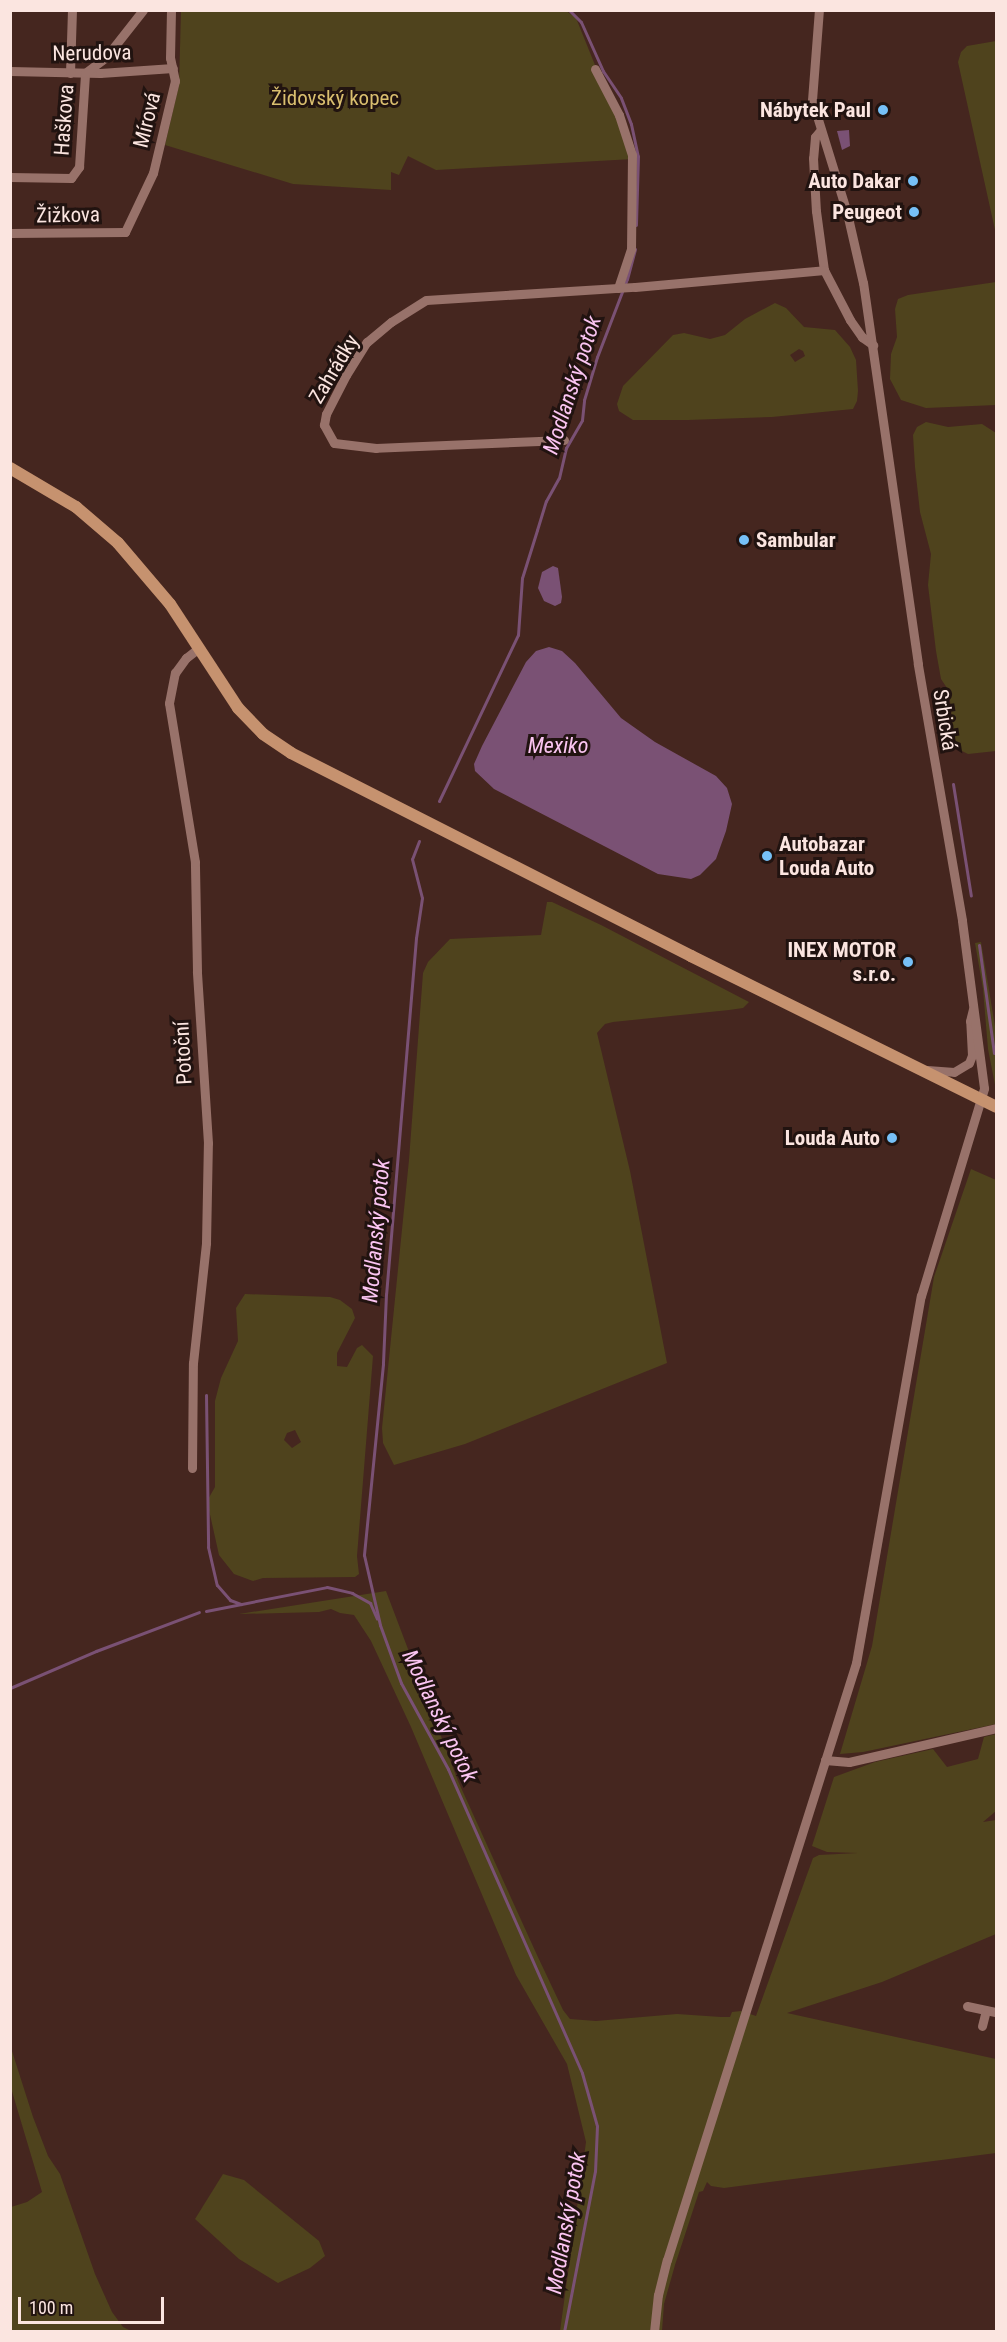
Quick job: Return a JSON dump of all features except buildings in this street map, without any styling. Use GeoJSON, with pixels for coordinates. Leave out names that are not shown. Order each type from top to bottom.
{"type":"FeatureCollection","features":[{"type":"Feature","properties":{"kind":"main road"},"geometry":{"type":"LineString","coordinates":[[10,468],[76,507],[108,533],[161,591],[216,677],[252,724],[272,741],[301,759],[996,1107]]}},
{"type":"Feature","properties":{"kind":"street"},"geometry":{"type":"LineString","coordinates":[[70,72],[72,10]]}},
{"type":"Feature","properties":{"kind":"street"},"geometry":{"type":"LineString","coordinates":[[85,73],[106,57],[143,10]]}},
{"type":"Feature","properties":{"kind":"street","name":"Mírová"},"geometry":{"type":"LineString","coordinates":[[125,232],[143,199],[153,173],[175,81],[170,58],[171,10]]}},
{"type":"Feature","properties":{"kind":"street","name":"Srbická"},"geometry":{"type":"LineString","coordinates":[[654,2331],[658,2295],[667,2260],[851,1683],[862,1635],[921,1296],[982,1100],[984,1081],[974,1004],[918,664],[873,345],[854,237],[820,131],[812,90],[819,10]]}},
{"type":"Feature","properties":{"kind":"street","name":"Nerudova"},"geometry":{"type":"LineString","coordinates":[[10,71],[85,73],[174,68]]}},
{"type":"Feature","properties":{"kind":"street"},"geometry":{"type":"LineString","coordinates":[[595,69],[619,115],[632,155],[630,249],[618,288]]}},
{"type":"Feature","properties":{"kind":"street","name":"Haškova"},"geometry":{"type":"LineString","coordinates":[[10,177],[71,178],[79,167],[85,73]]}},
{"type":"Feature","properties":{"kind":"street","name":"Srbická"},"geometry":{"type":"LineString","coordinates":[[820,131],[815,137],[813,158],[818,234],[824,270],[850,320],[862,337],[873,345]]}},
{"type":"Feature","properties":{"kind":"street","name":"Žižkova"},"geometry":{"type":"LineString","coordinates":[[10,233],[125,232]]}},
{"type":"Feature","properties":{"kind":"street","name":"Zahrádky"},"geometry":{"type":"LineString","coordinates":[[564,440],[376,448],[334,443],[324,425],[326,414],[346,375],[367,342],[391,322],[426,300],[635,287],[824,270]]}},
{"type":"Feature","properties":{"kind":"street","name":"Potoční"},"geometry":{"type":"LineString","coordinates":[[192,1468],[193,1363],[206,1243],[208,1143],[197,971],[195,862],[169,703],[175,673],[186,658],[199,648]]}},
{"type":"Feature","properties":{"kind":"street"},"geometry":{"type":"LineString","coordinates":[[918,1068],[950,1072],[960,1070],[969,1063],[972,1046],[970,1021],[974,1004]]}},
{"type":"Feature","properties":{"kind":"street"},"geometry":{"type":"LineString","coordinates":[[825,1760],[849,1762],[996,1728]]}},
{"type":"Feature","properties":{"kind":"street"},"geometry":{"type":"LineString","coordinates":[[968,2006],[996,2012]]}},
{"type":"Feature","properties":{"kind":"street"},"geometry":{"type":"LineString","coordinates":[[982,2026],[986,2010]]}},
{"type":"Feature","properties":{"kind":"green space","name":"Židovský kopec"},"geometry":{"type":"Polygon","coordinates":[[[565,10],[576,18],[633,159],[436,170],[408,156],[399,175],[391,172],[391,190],[293,184],[165,145],[179,85],[181,11],[565,10]]]}},
{"type":"Feature","properties":{"kind":"green space"},"geometry":{"type":"Polygon","coordinates":[[[996,41],[996,260],[995,230],[958,62],[961,52],[967,46],[996,41]]]}},
{"type":"Feature","properties":{"kind":"green space"},"geometry":{"type":"Polygon","coordinates":[[[996,282],[996,405],[926,408],[901,400],[890,379],[891,354],[897,337],[895,309],[898,299],[908,295],[996,282]]]}},
{"type":"Feature","properties":{"kind":"green space"},"geometry":{"type":"Polygon","coordinates":[[[775,303],[786,308],[804,327],[835,330],[850,347],[856,360],[858,391],[853,409],[772,417],[688,420],[633,420],[619,411],[617,404],[623,386],[673,335],[684,333],[710,339],[725,335],[745,319],[775,303]],[[799,349],[790,355],[795,362],[805,356],[799,349]]]}},
{"type":"Feature","properties":{"kind":"green space"},"geometry":{"type":"Polygon","coordinates":[[[926,422],[948,427],[982,424],[996,433],[996,751],[968,754],[958,749],[954,739],[949,691],[941,679],[928,585],[931,554],[920,512],[913,435],[917,427],[926,422]]]}},
{"type":"Feature","properties":{"kind":"green space"},"geometry":{"type":"Polygon","coordinates":[[[547,902],[552,902],[601,925],[749,1002],[743,1008],[613,1022],[605,1024],[597,1033],[630,1171],[667,1363],[465,1444],[394,1465],[383,1443],[382,1428],[409,1160],[423,973],[428,962],[450,939],[541,935],[547,902]]]}},
{"type":"Feature","properties":{"kind":"green space"},"geometry":{"type":"Polygon","coordinates":[[[981,942],[996,1032],[996,1090],[988,1049],[983,989],[975,943],[981,942]]]}},
{"type":"Feature","properties":{"kind":"green space"},"geometry":{"type":"Polygon","coordinates":[[[971,1169],[996,1180],[996,1724],[863,1752],[840,1754],[872,1646],[934,1277],[971,1169]]]}},
{"type":"Feature","properties":{"kind":"green space"},"geometry":{"type":"Polygon","coordinates":[[[245,1294],[330,1297],[340,1300],[352,1309],[355,1318],[337,1353],[337,1366],[347,1367],[357,1348],[362,1345],[373,1356],[357,1556],[359,1574],[355,1577],[263,1578],[253,1581],[234,1574],[219,1555],[207,1501],[215,1487],[215,1401],[221,1378],[238,1341],[236,1308],[245,1294]],[[295,1430],[287,1433],[284,1440],[292,1448],[301,1442],[295,1430]]]}},
{"type":"Feature","properties":{"kind":"green space"},"geometry":{"type":"Polygon","coordinates":[[[386,1591],[458,1781],[537,1955],[563,2010],[570,2019],[596,2021],[677,2014],[730,2017],[732,2012],[741,2011],[756,2016],[813,1858],[819,1855],[858,1853],[827,1852],[812,1846],[834,1777],[875,1762],[933,1749],[947,1767],[978,1759],[984,1737],[996,1734],[996,1811],[983,1822],[996,1820],[996,1934],[882,1982],[787,2013],[996,2059],[996,2153],[724,2188],[711,2186],[707,2182],[703,2191],[699,2192],[675,2265],[664,2304],[662,2331],[560,2331],[586,2142],[567,2064],[516,1975],[411,1727],[371,1641],[354,1615],[331,1609],[319,1612],[239,1614],[386,1591]]]}},
{"type":"Feature","properties":{"kind":"green space"},"geometry":{"type":"Polygon","coordinates":[[[11,2048],[33,2117],[48,2156],[60,2174],[95,2274],[112,2312],[123,2327],[131,2331],[11,2331],[11,2207],[27,2202],[42,2192],[11,2088],[11,2048]]]}},
{"type":"Feature","properties":{"kind":"green space"},"geometry":{"type":"Polygon","coordinates":[[[223,2174],[244,2180],[319,2241],[325,2256],[310,2268],[278,2283],[239,2259],[195,2219],[223,2174]]]}},
{"type":"Feature","properties":{"kind":"water"},"geometry":{"type":"Polygon","coordinates":[[[849,130],[850,146],[842,150],[837,131],[849,130]]]}},
{"type":"Feature","properties":{"kind":"water"},"geometry":{"type":"Polygon","coordinates":[[[553,566],[558,568],[562,597],[561,603],[555,606],[544,601],[538,588],[542,572],[553,566]]]}},
{"type":"Feature","properties":{"kind":"water","name":"Mexiko"},"geometry":{"type":"Polygon","coordinates":[[[549,647],[562,651],[575,663],[621,718],[655,742],[716,776],[727,788],[732,804],[726,831],[716,859],[700,875],[691,879],[658,874],[494,789],[475,771],[474,764],[482,746],[526,662],[536,651],[549,647]]]}},
{"type":"Feature","properties":{"kind":"waterway","name":"Modlanský potok"},"geometry":{"type":"LineString","coordinates":[[569,10],[581,22],[603,71],[621,98],[631,124],[638,156],[636,225]]}},
{"type":"Feature","properties":{"kind":"waterway","name":"Modlanský potok"},"geometry":{"type":"LineString","coordinates":[[439,801],[518,635],[522,578],[546,501],[559,478],[566,448],[582,420],[584,400],[597,357],[627,279],[635,249]]}},
{"type":"Feature","properties":{"kind":"waterway"},"geometry":{"type":"LineString","coordinates":[[953,784],[971,896]]}},
{"type":"Feature","properties":{"kind":"waterway","name":"Modlanský potok"},"geometry":{"type":"LineString","coordinates":[[419,841],[412,859],[422,898],[416,938],[386,1294],[383,1364],[364,1555],[380,1625],[401,1683],[448,1769],[582,2073],[597,2126],[595,2171],[564,2332]]}},
{"type":"Feature","properties":{"kind":"waterway"},"geometry":{"type":"LineString","coordinates":[[979,945],[994,1053]]}},
{"type":"Feature","properties":{"kind":"waterway"},"geometry":{"type":"LineString","coordinates":[[206,1395],[208,1547],[217,1585],[230,1600],[241,1604]]}},
{"type":"Feature","properties":{"kind":"waterway"},"geometry":{"type":"LineString","coordinates":[[206,1611],[327,1587],[352,1593],[370,1603],[377,1619]]}},
{"type":"Feature","properties":{"kind":"waterway"},"geometry":{"type":"LineString","coordinates":[[10,1688],[96,1651],[199,1612]]}},
{"type":"Feature","properties":{"kind":"place","name":"Nábytek Paul"},"geometry":{"type":"Point","coordinates":[883,110]}},
{"type":"Feature","properties":{"kind":"place","name":"Auto Dakar"},"geometry":{"type":"Point","coordinates":[913,181]}},
{"type":"Feature","properties":{"kind":"place","name":"Peugeot"},"geometry":{"type":"Point","coordinates":[914,212]}},
{"type":"Feature","properties":{"kind":"place","name":"Sambular"},"geometry":{"type":"Point","coordinates":[744,540]}},
{"type":"Feature","properties":{"kind":"place","name":"Autobazar Louda Auto"},"geometry":{"type":"Point","coordinates":[767,856]}},
{"type":"Feature","properties":{"kind":"place","name":"INEX MOTOR s.r.o."},"geometry":{"type":"Point","coordinates":[908,962]}},
{"type":"Feature","properties":{"kind":"place","name":"Louda Auto"},"geometry":{"type":"Point","coordinates":[892,1138]}}]}
